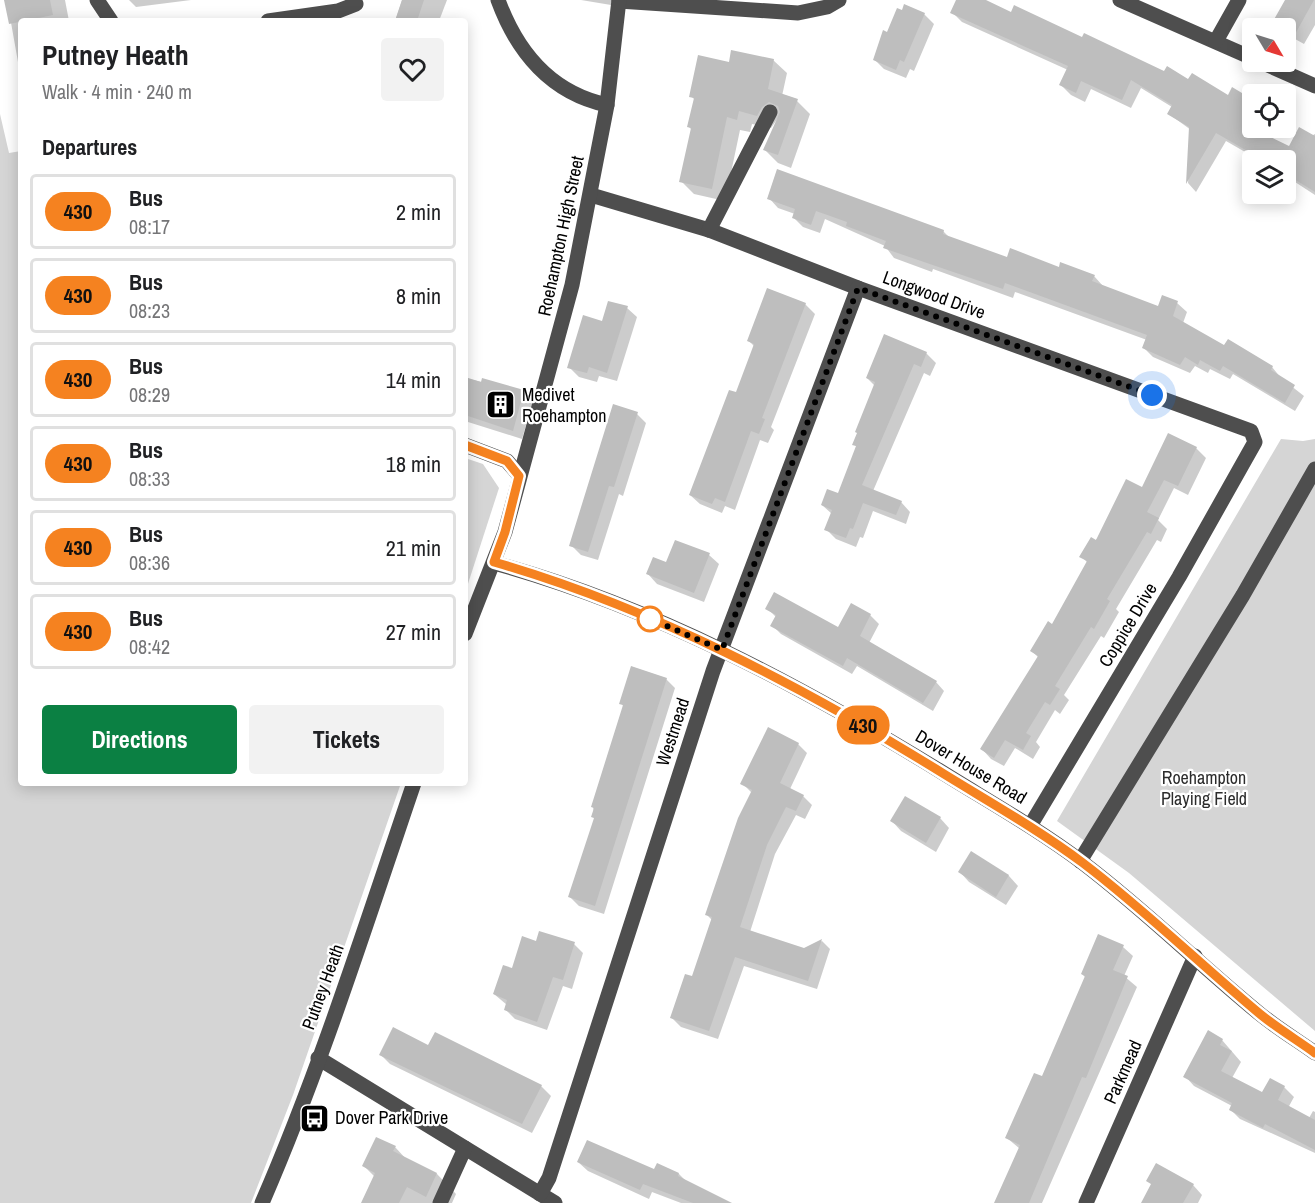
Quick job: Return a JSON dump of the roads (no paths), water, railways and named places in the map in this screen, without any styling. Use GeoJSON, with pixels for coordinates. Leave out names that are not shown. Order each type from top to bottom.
{"type":"FeatureCollection","features":[{"type":"Feature","properties":{"kind":"street"},"geometry":{"type":"LineString","coordinates":[[97,0],[109,18]]}},
{"type":"Feature","properties":{"kind":"street"},"geometry":{"type":"LineString","coordinates":[[498,0],[509,29],[531,59],[554,83],[588,101],[607,105]]}},
{"type":"Feature","properties":{"kind":"street"},"geometry":{"type":"LineString","coordinates":[[619,1],[798,13],[827,7],[839,0]]}},
{"type":"Feature","properties":{"kind":"street"},"geometry":{"type":"LineString","coordinates":[[1120,0],[1242,53]]}},
{"type":"Feature","properties":{"kind":"street"},"geometry":{"type":"LineString","coordinates":[[1216,41],[1239,0]]}},
{"type":"Feature","properties":{"kind":"street","name":"Roehampton High Street"},"geometry":{"type":"LineString","coordinates":[[519,476],[544,393],[591,195],[607,105],[619,1]]}},
{"type":"Feature","properties":{"kind":"street"},"geometry":{"type":"LineString","coordinates":[[289,18],[338,11],[357,2]]}},
{"type":"Feature","properties":{"kind":"street"},"geometry":{"type":"LineString","coordinates":[[353,18],[357,2]]}},
{"type":"Feature","properties":{"kind":"street"},"geometry":{"type":"LineString","coordinates":[[1284,72],[1315,86]]}},
{"type":"Feature","properties":{"kind":"street"},"geometry":{"type":"LineString","coordinates":[[709,230],[770,112]]}},
{"type":"Feature","properties":{"kind":"street","name":"Longwood Drive"},"geometry":{"type":"LineString","coordinates":[[591,195],[709,230],[858,288],[1251,431],[1255,442]]}},
{"type":"Feature","properties":{"kind":"street","name":"Westmead"},"geometry":{"type":"LineString","coordinates":[[540,1194],[549,1178],[722,650],[858,288]]}},
{"type":"Feature","properties":{"kind":"street","name":"Coppice Drive"},"geometry":{"type":"LineString","coordinates":[[1030,826],[1179,577],[1255,442]]}},
{"type":"Feature","properties":{"kind":"street"},"geometry":{"type":"LineString","coordinates":[[468,446],[507,461],[519,476],[505,532],[468,627]]}},
{"type":"Feature","properties":{"kind":"street"},"geometry":{"type":"LineString","coordinates":[[1080,861],[1243,596],[1315,470]]}},
{"type":"Feature","properties":{"kind":"street","name":"Dover House Road"},"geometry":{"type":"LineString","coordinates":[[494,562],[589,595],[722,650],[847,716],[1030,826],[1080,861],[1155,920],[1261,1015],[1315,1053]]}},
{"type":"Feature","properties":{"kind":"street","name":"Putney Heath"},"geometry":{"type":"LineString","coordinates":[[262,1203],[357,951],[413,786]]}},
{"type":"Feature","properties":{"kind":"street","name":"Parkmead"},"geometry":{"type":"LineString","coordinates":[[1086,1203],[1195,956]]}},
{"type":"Feature","properties":{"kind":"street"},"geometry":{"type":"LineString","coordinates":[[318,1058],[555,1203]]}},
{"type":"Feature","properties":{"kind":"street"},"geometry":{"type":"LineString","coordinates":[[440,1203],[465,1148]]}},
{"type":"Feature","properties":{"kind":"place","name":"Medivet Roehampton"},"geometry":{"type":"Point","coordinates":[501,405]}},
{"type":"Feature","properties":{"kind":"place","name":"Dover Park Drive"},"geometry":{"type":"Point","coordinates":[314,1118]}},
{"type":"Feature","properties":{"kind":"park label","name":"Roehampton Playing Field"},"geometry":{"type":"Point","coordinates":[1204,788]}}]}
